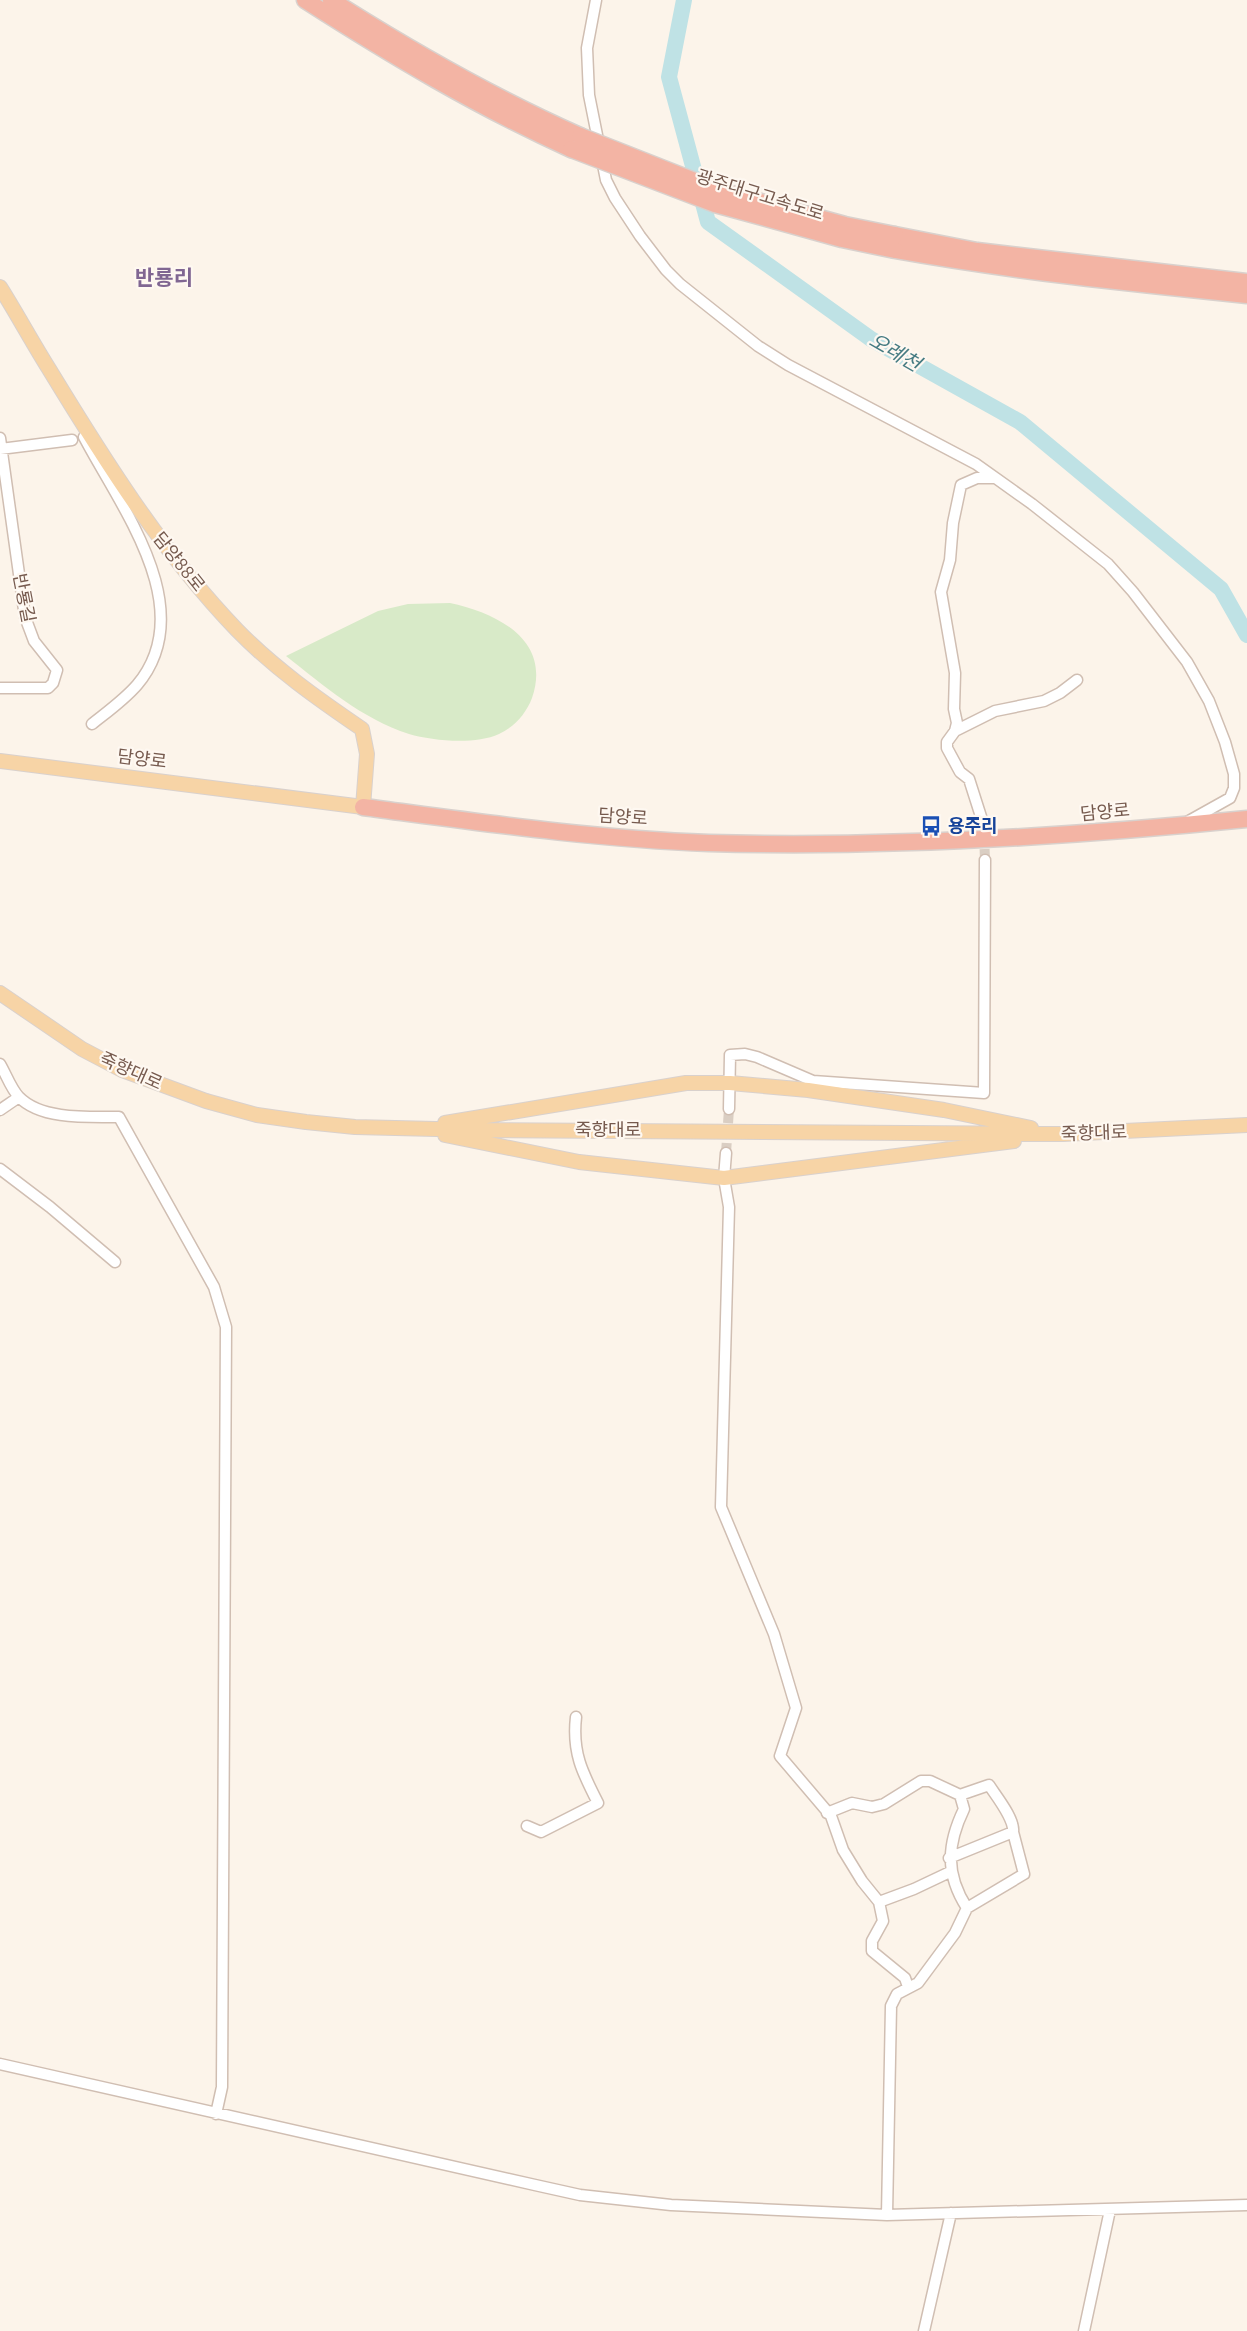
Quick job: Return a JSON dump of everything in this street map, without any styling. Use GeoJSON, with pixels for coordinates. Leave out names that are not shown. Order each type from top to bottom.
{"type":"FeatureCollection","features":[{"type":"Feature","properties":{"kind":"highway","name":"광주대구고속도로"},"geometry":{"type":"LineString","coordinates":[[305,0],[360,36],[521,126],[576,142],[720,191],[845,225],[895,242],[974,264],[1058,276],[1247,295]]}},
{"type":"Feature","properties":{"kind":"highway","name":"광주대구고속도로"},"geometry":{"type":"LineString","coordinates":[[331,0],[460,78],[528,113],[576,142]]}},
{"type":"Feature","properties":{"kind":"highway","name":"광주대구고속도로"},"geometry":{"type":"LineString","coordinates":[[895,242],[1247,282]]}},
{"type":"Feature","properties":{"kind":"highway","name":"담양로"},"geometry":{"type":"LineString","coordinates":[[363,807],[536,830],[708,843],[952,842],[1247,819]]}},
{"type":"Feature","properties":{"kind":"main road","name":"담양88로"},"geometry":{"type":"LineString","coordinates":[[0,287],[131,499],[184,571],[238,631],[272,662],[362,729],[367,754],[363,807]]}},
{"type":"Feature","properties":{"kind":"main road","name":"담양로"},"geometry":{"type":"LineString","coordinates":[[0,761],[363,807]]}},
{"type":"Feature","properties":{"kind":"main road","name":"죽향대로"},"geometry":{"type":"LineString","coordinates":[[0,993],[34,1018],[122,1070],[206,1101],[257,1115],[306,1122],[355,1127],[410,1128],[1063,1134],[1247,1125]]}},
{"type":"Feature","properties":{"kind":"main road"},"geometry":{"type":"LineString","coordinates":[[410,1128],[686,1083],[730,1083],[808,1090],[933,1108],[1063,1134]]}},
{"type":"Feature","properties":{"kind":"main road"},"geometry":{"type":"LineString","coordinates":[[410,1128],[579,1162],[724,1178],[1063,1134]]}},
{"type":"Feature","properties":{"kind":"street"},"geometry":{"type":"LineString","coordinates":[[596,0],[587,48],[586,66],[590,95],[606,180],[634,227],[666,270],[712,312],[758,346],[788,365],[959,455],[995,478],[1108,564],[1168,636],[1198,679],[1225,742],[1234,774],[1234,788],[1230,798],[1182,825]]}},
{"type":"Feature","properties":{"kind":"street"},"geometry":{"type":"LineString","coordinates":[[48,368],[141,539],[152,565],[158,590],[161,615],[152,659],[138,683],[92,724]]}},
{"type":"Feature","properties":{"kind":"street"},"geometry":{"type":"LineString","coordinates":[[0,446],[72,440]]}},
{"type":"Feature","properties":{"kind":"street","name":"반룡길"},"geometry":{"type":"LineString","coordinates":[[0,446],[25,617],[34,641],[57,670],[53,683],[48,688],[0,688]]}},
{"type":"Feature","properties":{"kind":"street"},"geometry":{"type":"LineString","coordinates":[[984,826],[969,779],[952,760],[947,748],[947,742],[955,731],[957,723],[954,709],[955,673],[941,592],[950,560],[953,523],[961,485],[977,478],[995,478]]}},
{"type":"Feature","properties":{"kind":"street"},"geometry":{"type":"LineString","coordinates":[[955,731],[995,711],[1044,701],[1060,693],[1077,680]]}},
{"type":"Feature","properties":{"kind":"street"},"geometry":{"type":"LineString","coordinates":[[729,1110],[730,1055],[738,1054],[757,1057],[813,1081],[984,1093],[985,860]]}},
{"type":"Feature","properties":{"kind":"street"},"geometry":{"type":"LineString","coordinates":[[0,1064],[19,1097],[40,1110],[69,1118],[118,1117],[214,1287],[226,1327],[222,2076],[216,2114]]}},
{"type":"Feature","properties":{"kind":"street"},"geometry":{"type":"LineString","coordinates":[[0,1110],[19,1097]]}},
{"type":"Feature","properties":{"kind":"street"},"geometry":{"type":"LineString","coordinates":[[726,1154],[724,1178],[729,1207],[721,1507],[774,1634],[795,1708],[780,1756],[831,1816],[843,1850],[862,1881],[879,1902],[883,1921],[872,1941],[872,1951],[905,1978],[908,1987]]}},
{"type":"Feature","properties":{"kind":"street"},"geometry":{"type":"LineString","coordinates":[[0,1169],[50,1207],[115,1262]]}},
{"type":"Feature","properties":{"kind":"street"},"geometry":{"type":"LineString","coordinates":[[527,1826],[541,1832],[598,1803],[579,1765],[575,1730],[576,1717]]}},
{"type":"Feature","properties":{"kind":"street"},"geometry":{"type":"LineString","coordinates":[[827,1813],[852,1803],[872,1807],[884,1804],[921,1781],[930,1781],[960,1795],[989,1785],[1002,1803],[1014,1827],[1013,1832],[1024,1874],[967,1908],[955,1933],[918,1983],[897,1994],[891,2006],[887,2215]]}},
{"type":"Feature","properties":{"kind":"street"},"geometry":{"type":"LineString","coordinates":[[960,1795],[964,1809],[958,1821],[949,1858],[961,1898],[967,1908]]}},
{"type":"Feature","properties":{"kind":"street"},"geometry":{"type":"LineString","coordinates":[[949,1858],[1013,1832]]}},
{"type":"Feature","properties":{"kind":"street"},"geometry":{"type":"LineString","coordinates":[[879,1902],[952,1872]]}},
{"type":"Feature","properties":{"kind":"street"},"geometry":{"type":"LineString","coordinates":[[0,2064],[580,2194],[671,2205],[887,2215],[1247,2205]]}},
{"type":"Feature","properties":{"kind":"street"},"geometry":{"type":"LineString","coordinates":[[1084,2331],[1110,2210]]}},
{"type":"Feature","properties":{"kind":"street"},"geometry":{"type":"LineString","coordinates":[[924,2331],[951,2213]]}},
{"type":"Feature","properties":{"kind":"green space"},"geometry":{"type":"Polygon","coordinates":[[[450,603],[502,622],[516,632],[527,645],[534,660],[536,678],[532,698],[519,719],[499,734],[478,740],[442,740],[409,734],[392,728],[344,700],[286,656],[378,611],[408,604],[450,603]]]}},
{"type":"Feature","properties":{"kind":"waterway","name":"오례천"},"geometry":{"type":"LineString","coordinates":[[684,0],[669,77],[708,222],[871,339],[1020,422],[1221,589],[1247,635]]}},
{"type":"Feature","properties":{"kind":"tunnel"},"geometry":{"type":"LineString","coordinates":[[984,834],[985,860]]}},
{"type":"Feature","properties":{"kind":"tunnel"},"geometry":{"type":"LineString","coordinates":[[726,1153],[729,1109]]}},
{"type":"Feature","properties":{"kind":"place","name":"용주리"},"geometry":{"type":"Point","coordinates":[931,826]}},
{"type":"Feature","properties":{"kind":"district","name":"반룡리"},"geometry":{"type":"Point","coordinates":[164,278]}}]}
